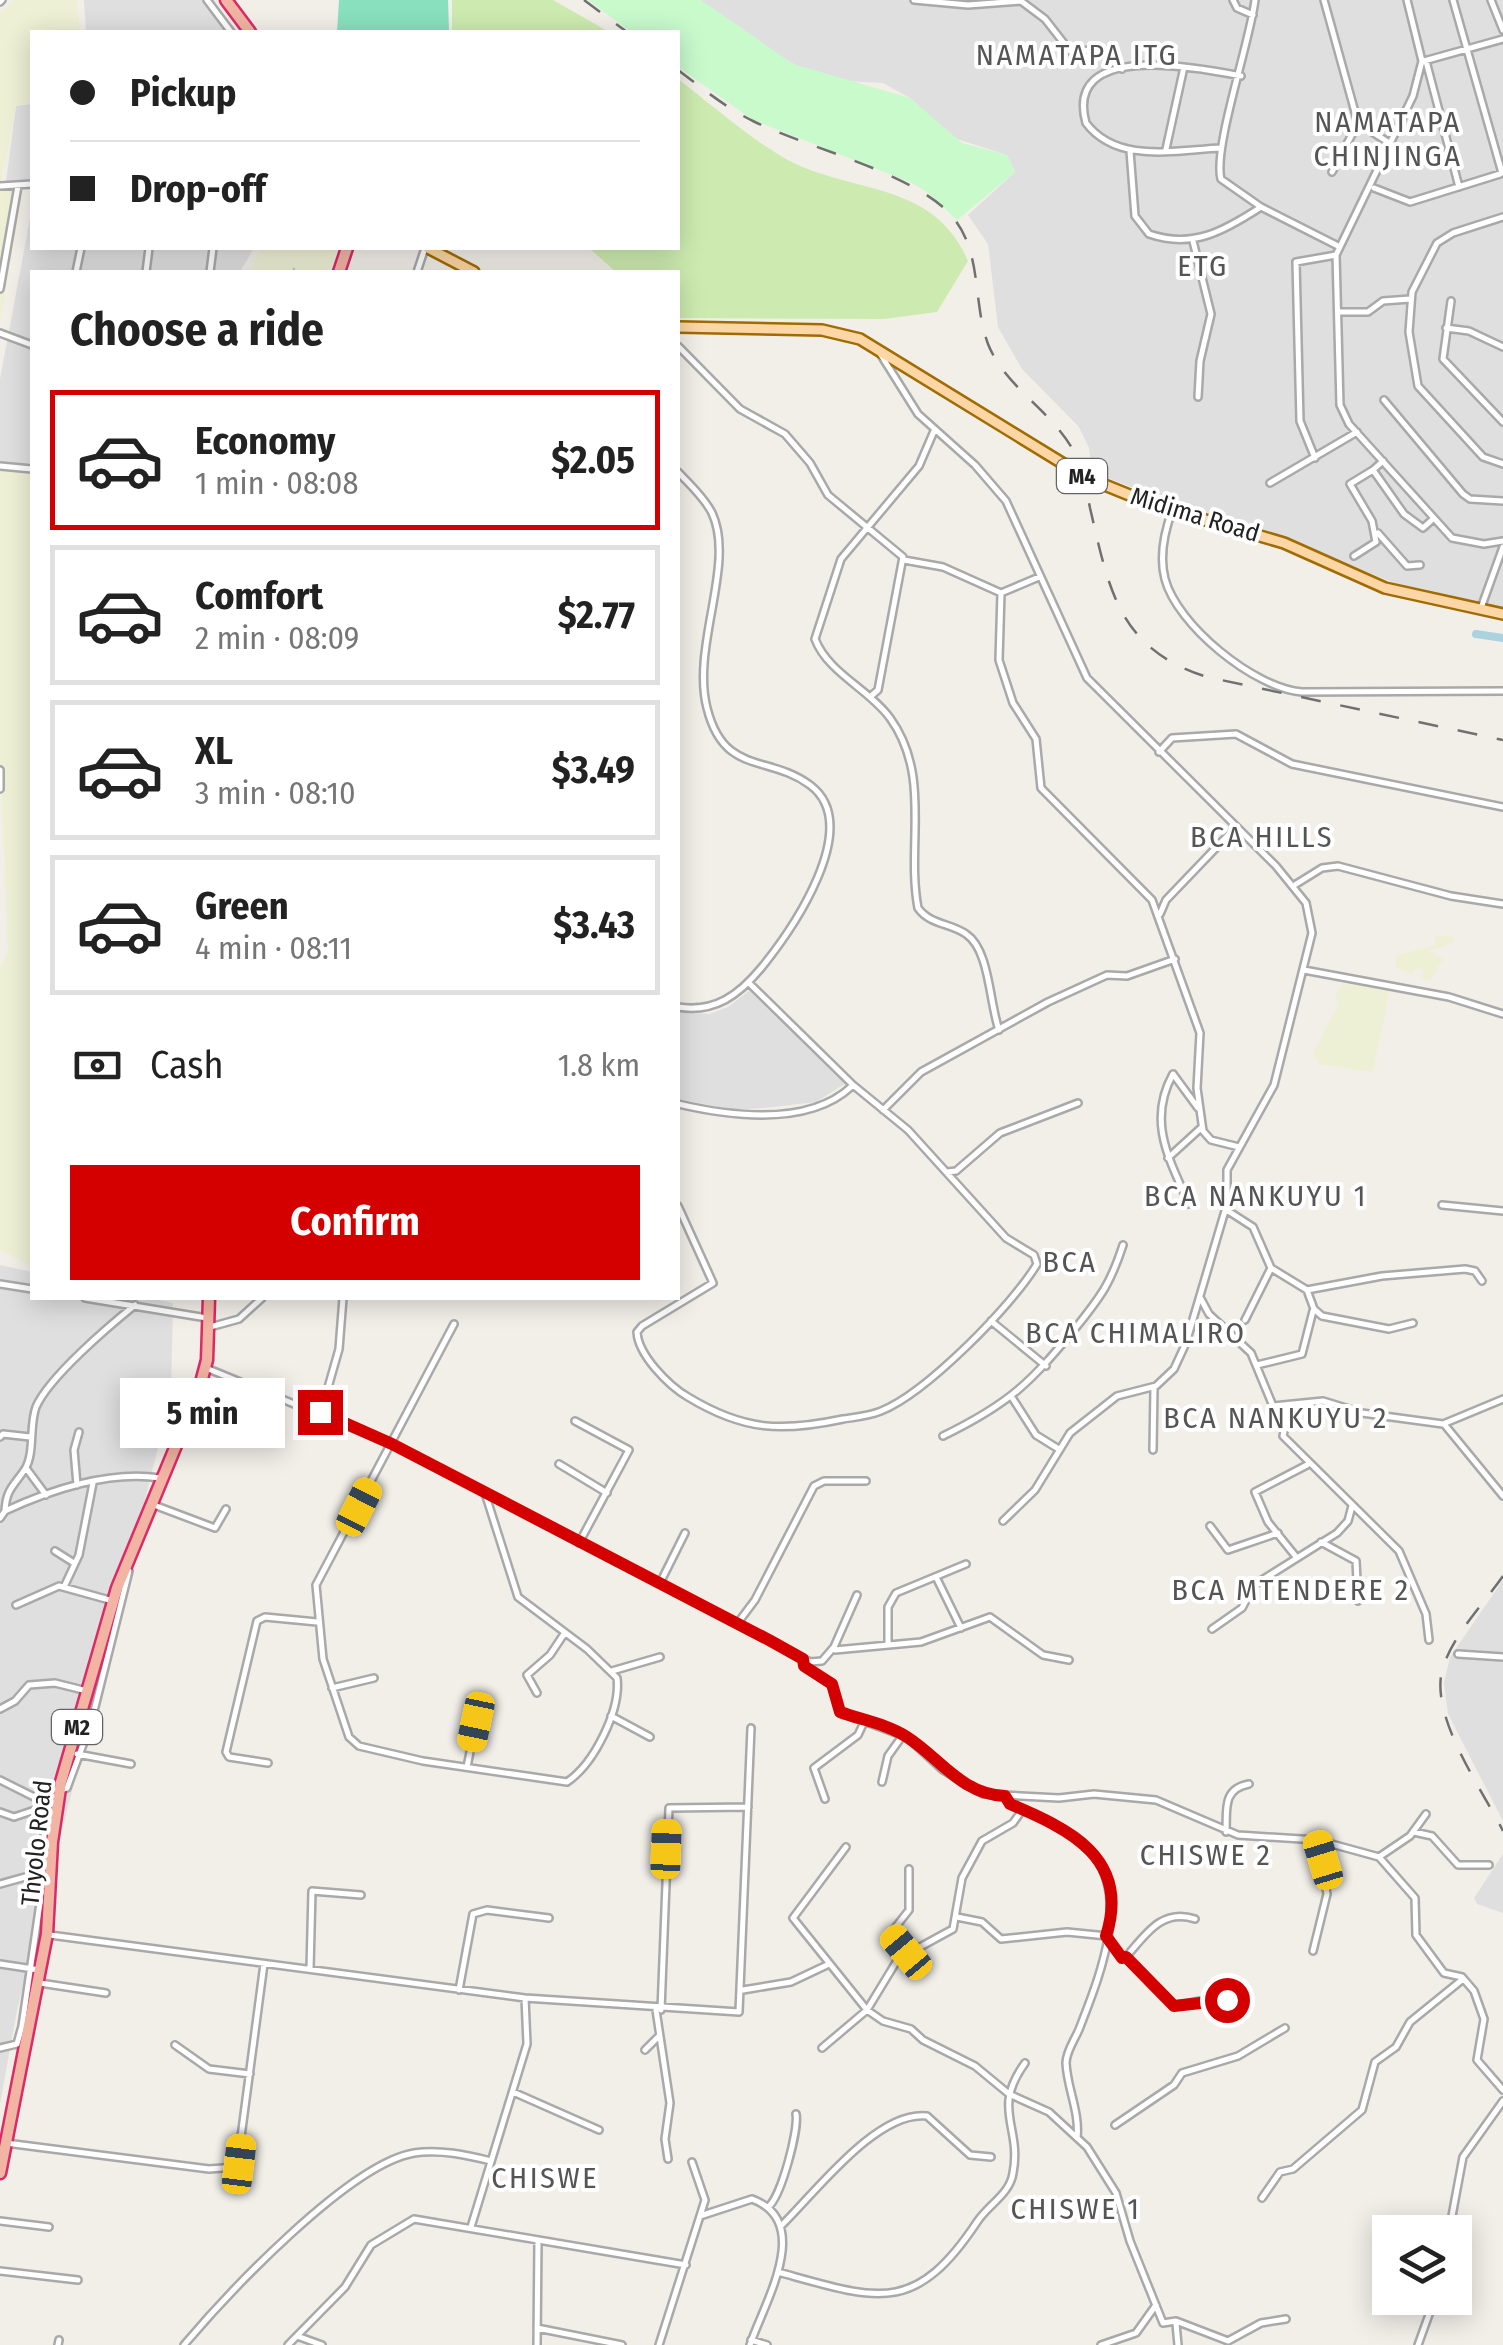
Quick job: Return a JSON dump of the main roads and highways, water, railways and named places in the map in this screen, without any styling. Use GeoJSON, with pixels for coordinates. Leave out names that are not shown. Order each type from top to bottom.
{"type":"FeatureCollection","features":[{"type":"Feature","properties":{"kind":"highway"},"geometry":{"type":"LineString","coordinates":[[223,0],[246,30]]}},
{"type":"Feature","properties":{"kind":"highway","name":"Thyolo Road"},"geometry":{"type":"LineString","coordinates":[[1,2166],[6,2113],[46,1934],[51,1803],[74,1754],[113,1601],[206,1368],[209,1300]]}},
{"type":"Feature","properties":{"kind":"main road"},"geometry":{"type":"LineString","coordinates":[[430,250],[470,270]]}},
{"type":"Feature","properties":{"kind":"main road","name":"Midima Road"},"geometry":{"type":"LineString","coordinates":[[680,327],[830,330],[877,348],[1074,472],[1172,511],[1284,543],[1385,588],[1503,614]]}},
{"type":"Feature","properties":{"kind":"waterway"},"geometry":{"type":"LineString","coordinates":[[1476,634],[1503,638]]}},
{"type":"Feature","properties":{"kind":"railway"},"geometry":{"type":"LineString","coordinates":[[584,0],[624,30]]}},
{"type":"Feature","properties":{"kind":"railway"},"geometry":{"type":"LineString","coordinates":[[680,72],[743,116],[885,173],[934,200],[951,215],[973,260],[988,344],[1005,373],[1073,450],[1084,478],[1112,590],[1136,633],[1154,650],[1207,677],[1503,740]]}},
{"type":"Feature","properties":{"kind":"railway"},"geometry":{"type":"LineString","coordinates":[[1503,1576],[1454,1643],[1443,1667],[1440,1686],[1443,1707],[1459,1750],[1503,1831]]}},
{"type":"Feature","properties":{"kind":"district","name":"NAMATAPA ITG"},"geometry":{"type":"Point","coordinates":[1077,55]}},
{"type":"Feature","properties":{"kind":"district","name":"NAMATAPA CHINJINGA"},"geometry":{"type":"Point","coordinates":[1388,139]}},
{"type":"Feature","properties":{"kind":"district","name":"ETG"},"geometry":{"type":"Point","coordinates":[1203,266]}},
{"type":"Feature","properties":{"kind":"district","name":"BCA HILLS"},"geometry":{"type":"Point","coordinates":[1262,837]}},
{"type":"Feature","properties":{"kind":"district","name":"BCA NANKUYU 1"},"geometry":{"type":"Point","coordinates":[1256,1196]}},
{"type":"Feature","properties":{"kind":"district","name":"BCA"},"geometry":{"type":"Point","coordinates":[1070,1262]}},
{"type":"Feature","properties":{"kind":"district","name":"BCA CHIMALIRO"},"geometry":{"type":"Point","coordinates":[1136,1333]}},
{"type":"Feature","properties":{"kind":"district","name":"BCA NANKUYU 2"},"geometry":{"type":"Point","coordinates":[1276,1418]}},
{"type":"Feature","properties":{"kind":"district","name":"BCA MTENDERE 2"},"geometry":{"type":"Point","coordinates":[1291,1590]}},
{"type":"Feature","properties":{"kind":"district","name":"CHISWE 2"},"geometry":{"type":"Point","coordinates":[1206,1855]}},
{"type":"Feature","properties":{"kind":"district","name":"CHISWE"},"geometry":{"type":"Point","coordinates":[545,2178]}},
{"type":"Feature","properties":{"kind":"district","name":"CHISWE 1"},"geometry":{"type":"Point","coordinates":[1076,2209]}}]}
